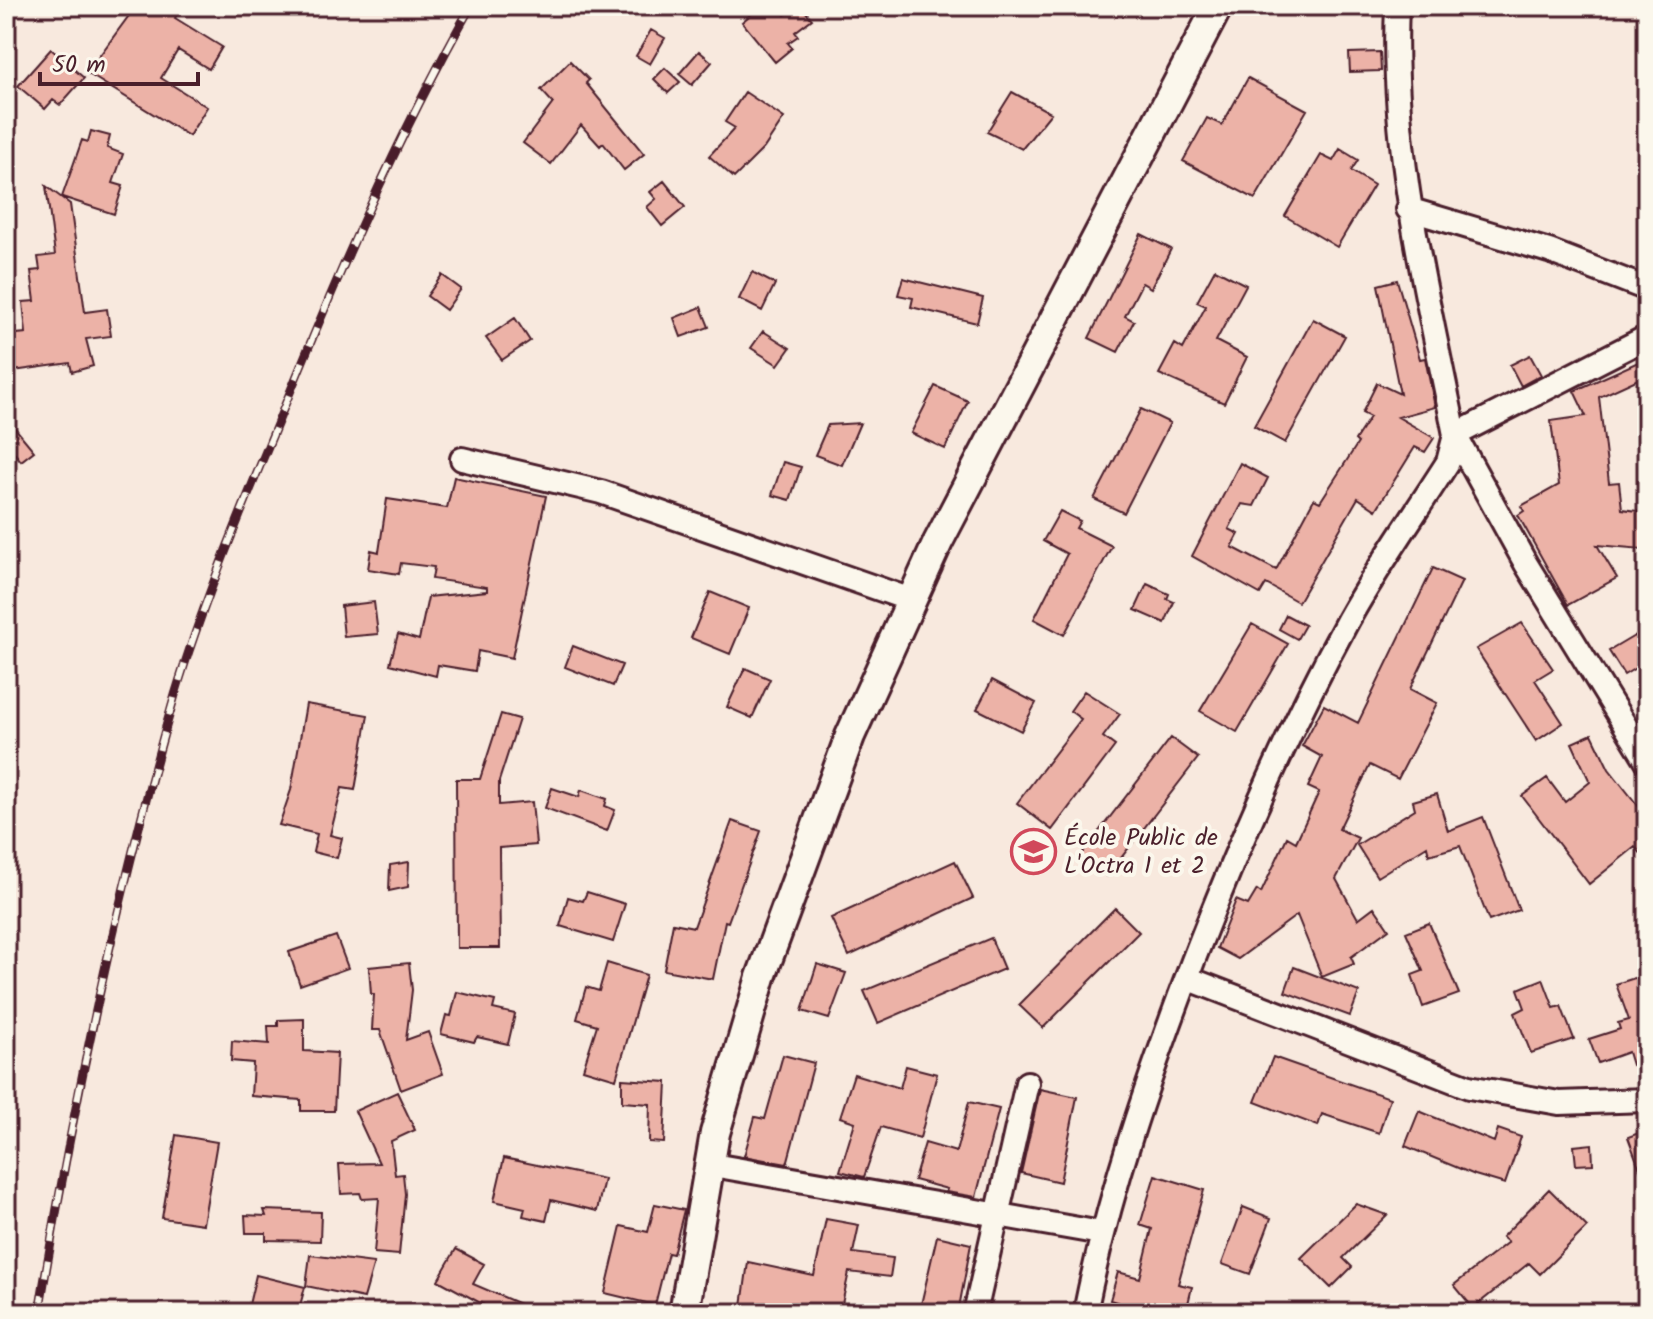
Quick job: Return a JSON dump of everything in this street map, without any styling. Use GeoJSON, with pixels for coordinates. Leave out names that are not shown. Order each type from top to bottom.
{"type":"FeatureCollection","features":[{"type":"Feature","properties":{"kind":"street"},"geometry":{"type":"LineString","coordinates":[[684,1313],[707,1164],[761,977],[850,736],[911,600],[1021,380],[1218,6]]}},
{"type":"Feature","properties":{"kind":"street"},"geometry":{"type":"LineString","coordinates":[[1397,6],[1401,152],[1408,209],[1455,435],[1526,564],[1647,761]]}},
{"type":"Feature","properties":{"kind":"street"},"geometry":{"type":"LineString","coordinates":[[1408,209],[1549,251],[1647,289]]}},
{"type":"Feature","properties":{"kind":"street"},"geometry":{"type":"LineString","coordinates":[[1085,1313],[1101,1233],[1140,1100],[1233,859],[1287,739],[1349,618],[1448,462],[1455,435],[1647,337]]}},
{"type":"Feature","properties":{"kind":"street"},"geometry":{"type":"LineString","coordinates":[[462,459],[601,492],[911,600]]}},
{"type":"Feature","properties":{"kind":"street"},"geometry":{"type":"LineString","coordinates":[[1187,978],[1469,1087],[1559,1103],[1647,1100]]}},
{"type":"Feature","properties":{"kind":"street"},"geometry":{"type":"LineString","coordinates":[[975,1313],[994,1215],[1027,1083]]}},
{"type":"Feature","properties":{"kind":"street"},"geometry":{"type":"LineString","coordinates":[[707,1164],[1101,1233]]}},
{"type":"Feature","properties":{"kind":"building"},"geometry":{"type":"Polygon","coordinates":[[[136,6],[182,6],[175,18],[222,47],[209,69],[178,50],[161,78],[207,107],[189,136],[87,73],[136,6]]]}},
{"type":"Feature","properties":{"kind":"building"},"geometry":{"type":"Polygon","coordinates":[[[761,6],[778,6],[785,15],[801,6],[812,19],[795,32],[798,36],[788,43],[792,48],[775,62],[742,22],[761,6]]]}},
{"type":"Feature","properties":{"kind":"building"},"geometry":{"type":"Polygon","coordinates":[[[651,30],[665,38],[650,64],[636,56],[651,30]]]}},
{"type":"Feature","properties":{"kind":"building"},"geometry":{"type":"Polygon","coordinates":[[[51,49],[84,78],[60,105],[53,100],[45,109],[18,86],[51,49]]]}},
{"type":"Feature","properties":{"kind":"building"},"geometry":{"type":"Polygon","coordinates":[[[699,51],[712,62],[692,85],[679,74],[699,51]]]}},
{"type":"Feature","properties":{"kind":"building"},"geometry":{"type":"Polygon","coordinates":[[[1380,52],[1381,71],[1350,72],[1349,53],[1380,52]]]}},
{"type":"Feature","properties":{"kind":"building"},"geometry":{"type":"Polygon","coordinates":[[[570,61],[589,80],[586,83],[644,154],[624,170],[603,143],[600,146],[581,125],[551,164],[523,143],[553,103],[541,90],[570,61]]]}},
{"type":"Feature","properties":{"kind":"building"},"geometry":{"type":"Polygon","coordinates":[[[665,68],[680,82],[668,93],[654,79],[665,68]]]}},
{"type":"Feature","properties":{"kind":"building"},"geometry":{"type":"Polygon","coordinates":[[[1248,78],[1307,110],[1255,199],[1183,161],[1207,118],[1222,125],[1248,78]]]}},
{"type":"Feature","properties":{"kind":"building"},"geometry":{"type":"Polygon","coordinates":[[[745,92],[784,118],[764,148],[734,178],[709,156],[735,128],[725,122],[745,92]]]}},
{"type":"Feature","properties":{"kind":"building"},"geometry":{"type":"Polygon","coordinates":[[[1012,92],[1051,113],[1022,149],[987,132],[1012,92]]]}},
{"type":"Feature","properties":{"kind":"building"},"geometry":{"type":"Polygon","coordinates":[[[91,131],[110,136],[107,148],[123,154],[113,183],[123,186],[114,214],[62,197],[82,140],[88,142],[91,131]]]}},
{"type":"Feature","properties":{"kind":"building"},"geometry":{"type":"Polygon","coordinates":[[[1340,149],[1358,160],[1351,171],[1374,185],[1337,247],[1285,216],[1321,155],[1333,161],[1340,149]]]}},
{"type":"Feature","properties":{"kind":"building"},"geometry":{"type":"Polygon","coordinates":[[[664,181],[685,207],[662,226],[647,207],[656,199],[650,192],[664,181]]]}},
{"type":"Feature","properties":{"kind":"building"},"geometry":{"type":"Polygon","coordinates":[[[46,186],[70,204],[85,312],[107,309],[111,336],[86,339],[93,366],[72,372],[70,363],[6,372],[6,335],[26,333],[23,302],[35,301],[31,271],[40,270],[38,257],[55,255],[46,186]]]}},
{"type":"Feature","properties":{"kind":"building"},"geometry":{"type":"Polygon","coordinates":[[[1141,234],[1171,249],[1151,288],[1142,283],[1125,316],[1134,321],[1118,352],[1089,338],[1141,234]]]}},
{"type":"Feature","properties":{"kind":"building"},"geometry":{"type":"Polygon","coordinates":[[[1215,269],[1246,285],[1216,341],[1247,357],[1224,403],[1159,374],[1175,344],[1183,349],[1206,306],[1197,302],[1215,269]]]}},
{"type":"Feature","properties":{"kind":"building"},"geometry":{"type":"Polygon","coordinates":[[[752,272],[775,284],[762,311],[739,299],[752,272]]]}},
{"type":"Feature","properties":{"kind":"building"},"geometry":{"type":"Polygon","coordinates":[[[442,275],[461,289],[446,310],[427,296],[442,275]]]}},
{"type":"Feature","properties":{"kind":"building"},"geometry":{"type":"Polygon","coordinates":[[[903,278],[983,298],[977,323],[911,307],[913,298],[898,295],[903,278]]]}},
{"type":"Feature","properties":{"kind":"building"},"geometry":{"type":"Polygon","coordinates":[[[1397,280],[1420,359],[1425,358],[1435,407],[1398,417],[1434,438],[1425,452],[1415,447],[1376,510],[1358,498],[1298,602],[1266,584],[1260,594],[1192,556],[1240,463],[1268,478],[1254,506],[1242,504],[1229,529],[1239,534],[1232,547],[1276,570],[1314,499],[1320,502],[1358,443],[1355,440],[1370,417],[1362,413],[1377,383],[1400,394],[1378,285],[1397,280]]]}},
{"type":"Feature","properties":{"kind":"building"},"geometry":{"type":"Polygon","coordinates":[[[701,307],[709,327],[681,337],[674,318],[701,307]]]}},
{"type":"Feature","properties":{"kind":"building"},"geometry":{"type":"Polygon","coordinates":[[[515,318],[530,341],[502,360],[486,338],[515,318]]]}},
{"type":"Feature","properties":{"kind":"building"},"geometry":{"type":"Polygon","coordinates":[[[1313,319],[1345,336],[1285,443],[1254,426],[1313,319]]]}},
{"type":"Feature","properties":{"kind":"building"},"geometry":{"type":"Polygon","coordinates":[[[763,331],[790,348],[778,365],[751,348],[763,331]]]}},
{"type":"Feature","properties":{"kind":"building"},"geometry":{"type":"Polygon","coordinates":[[[1530,355],[1541,375],[1521,386],[1510,365],[1530,355]]]}},
{"type":"Feature","properties":{"kind":"building"},"geometry":{"type":"Polygon","coordinates":[[[1647,358],[1647,375],[1599,397],[1609,483],[1619,482],[1622,509],[1646,512],[1642,549],[1597,545],[1617,578],[1568,605],[1518,515],[1524,511],[1521,506],[1559,485],[1551,421],[1586,416],[1574,391],[1647,358]]]}},
{"type":"Feature","properties":{"kind":"building"},"geometry":{"type":"Polygon","coordinates":[[[935,386],[968,401],[945,449],[911,433],[935,386]]]}},
{"type":"Feature","properties":{"kind":"building"},"geometry":{"type":"Polygon","coordinates":[[[1141,409],[1170,423],[1124,513],[1094,499],[1141,409]]]}},
{"type":"Feature","properties":{"kind":"building"},"geometry":{"type":"Polygon","coordinates":[[[6,417],[34,451],[21,461],[6,443],[6,417]]]}},
{"type":"Feature","properties":{"kind":"building"},"geometry":{"type":"Polygon","coordinates":[[[860,423],[842,465],[815,455],[828,425],[860,423]]]}},
{"type":"Feature","properties":{"kind":"building"},"geometry":{"type":"Polygon","coordinates":[[[783,462],[801,467],[790,500],[772,495],[783,462]]]}},
{"type":"Feature","properties":{"kind":"building"},"geometry":{"type":"Polygon","coordinates":[[[454,477],[546,496],[512,658],[478,651],[475,671],[438,665],[436,676],[390,664],[398,634],[419,640],[428,597],[487,591],[487,587],[432,579],[434,567],[401,563],[399,574],[368,569],[371,550],[379,552],[387,499],[447,508],[454,477]]]}},
{"type":"Feature","properties":{"kind":"building"},"geometry":{"type":"Polygon","coordinates":[[[1060,511],[1080,521],[1076,528],[1112,546],[1064,635],[1034,619],[1067,554],[1043,541],[1060,511]]]}},
{"type":"Feature","properties":{"kind":"building"},"geometry":{"type":"Polygon","coordinates":[[[1433,568],[1462,581],[1410,689],[1437,703],[1398,779],[1370,765],[1339,829],[1358,838],[1336,879],[1358,919],[1374,907],[1389,929],[1351,957],[1354,964],[1322,977],[1297,915],[1238,959],[1217,948],[1236,900],[1248,905],[1257,890],[1261,893],[1287,837],[1296,842],[1319,792],[1308,787],[1322,757],[1302,746],[1324,705],[1358,723],[1433,568]]]}},
{"type":"Feature","properties":{"kind":"building"},"geometry":{"type":"Polygon","coordinates":[[[1147,584],[1169,594],[1167,599],[1174,602],[1165,623],[1135,610],[1147,584]]]}},
{"type":"Feature","properties":{"kind":"building"},"geometry":{"type":"Polygon","coordinates":[[[710,592],[749,608],[730,654],[691,638],[710,592]]]}},
{"type":"Feature","properties":{"kind":"building"},"geometry":{"type":"Polygon","coordinates":[[[374,602],[378,634],[344,637],[341,606],[374,602]]]}},
{"type":"Feature","properties":{"kind":"building"},"geometry":{"type":"Polygon","coordinates":[[[1286,615],[1305,625],[1297,639],[1279,629],[1286,615]]]}},
{"type":"Feature","properties":{"kind":"building"},"geometry":{"type":"Polygon","coordinates":[[[1522,623],[1553,669],[1535,680],[1563,723],[1536,741],[1476,649],[1522,623]]]}},
{"type":"Feature","properties":{"kind":"building"},"geometry":{"type":"Polygon","coordinates":[[[1252,624],[1288,644],[1237,732],[1200,711],[1252,624]]]}},
{"type":"Feature","properties":{"kind":"building"},"geometry":{"type":"Polygon","coordinates":[[[1636,635],[1647,652],[1647,661],[1624,675],[1609,651],[1636,635]]]}},
{"type":"Feature","properties":{"kind":"building"},"geometry":{"type":"Polygon","coordinates":[[[573,646],[622,665],[613,686],[565,667],[573,646]]]}},
{"type":"Feature","properties":{"kind":"building"},"geometry":{"type":"Polygon","coordinates":[[[745,668],[770,679],[752,718],[727,707],[745,668]]]}},
{"type":"Feature","properties":{"kind":"building"},"geometry":{"type":"Polygon","coordinates":[[[992,680],[1036,703],[1021,731],[977,709],[992,680]]]}},
{"type":"Feature","properties":{"kind":"building"},"geometry":{"type":"Polygon","coordinates":[[[1084,691],[1120,714],[1103,737],[1115,746],[1052,830],[1017,803],[1081,719],[1070,711],[1084,691]]]}},
{"type":"Feature","properties":{"kind":"building"},"geometry":{"type":"Polygon","coordinates":[[[306,704],[368,715],[355,790],[342,788],[330,835],[342,838],[337,858],[313,852],[317,834],[279,825],[291,790],[306,704]]]}},
{"type":"Feature","properties":{"kind":"building"},"geometry":{"type":"Polygon","coordinates":[[[501,714],[519,719],[499,781],[499,805],[532,802],[536,845],[499,848],[500,948],[457,948],[456,779],[480,779],[501,714]]]}},
{"type":"Feature","properties":{"kind":"building"},"geometry":{"type":"Polygon","coordinates":[[[1592,734],[1609,769],[1647,817],[1647,860],[1635,847],[1589,884],[1522,796],[1547,778],[1565,802],[1590,782],[1572,743],[1592,734]]]}},
{"type":"Feature","properties":{"kind":"building"},"geometry":{"type":"Polygon","coordinates":[[[1171,738],[1198,758],[1107,876],[1080,856],[1171,738]]]}},
{"type":"Feature","properties":{"kind":"building"},"geometry":{"type":"Polygon","coordinates":[[[552,788],[579,797],[581,790],[607,799],[605,806],[615,810],[607,831],[545,808],[552,788]]]}},
{"type":"Feature","properties":{"kind":"building"},"geometry":{"type":"Polygon","coordinates":[[[1437,794],[1448,831],[1483,817],[1519,910],[1489,921],[1460,846],[1429,855],[1427,846],[1377,877],[1357,845],[1415,809],[1413,801],[1437,794]]]}},
{"type":"Feature","properties":{"kind":"building"},"geometry":{"type":"Polygon","coordinates":[[[732,821],[761,831],[728,922],[725,921],[713,979],[664,970],[673,923],[694,927],[732,821]]]}},
{"type":"Feature","properties":{"kind":"building"},"geometry":{"type":"Polygon","coordinates":[[[955,861],[973,898],[849,956],[831,918],[955,861]]]}},
{"type":"Feature","properties":{"kind":"building"},"geometry":{"type":"Polygon","coordinates":[[[409,862],[408,887],[389,891],[390,865],[409,862]]]}},
{"type":"Feature","properties":{"kind":"building"},"geometry":{"type":"Polygon","coordinates":[[[587,892],[625,904],[613,942],[560,926],[568,897],[583,901],[587,892]]]}},
{"type":"Feature","properties":{"kind":"building"},"geometry":{"type":"Polygon","coordinates":[[[1115,908],[1139,932],[1043,1028],[1019,1005],[1115,908]]]}},
{"type":"Feature","properties":{"kind":"building"},"geometry":{"type":"Polygon","coordinates":[[[1429,923],[1459,994],[1423,1007],[1412,975],[1423,971],[1406,932],[1429,923]]]}},
{"type":"Feature","properties":{"kind":"building"},"geometry":{"type":"Polygon","coordinates":[[[336,936],[348,968],[300,985],[289,952],[336,936]]]}},
{"type":"Feature","properties":{"kind":"building"},"geometry":{"type":"Polygon","coordinates":[[[991,938],[1004,969],[878,1023],[864,991],[991,938]]]}},
{"type":"Feature","properties":{"kind":"building"},"geometry":{"type":"Polygon","coordinates":[[[409,963],[412,990],[406,1040],[428,1032],[443,1074],[401,1090],[380,1030],[372,1030],[374,994],[371,994],[369,967],[409,963]]]}},
{"type":"Feature","properties":{"kind":"building"},"geometry":{"type":"Polygon","coordinates":[[[607,963],[646,975],[616,1079],[583,1069],[597,1025],[577,1019],[586,987],[599,991],[607,963]]]}},
{"type":"Feature","properties":{"kind":"building"},"geometry":{"type":"Polygon","coordinates":[[[817,964],[846,973],[829,1019],[802,1011],[817,964]]]}},
{"type":"Feature","properties":{"kind":"building"},"geometry":{"type":"Polygon","coordinates":[[[1294,967],[1359,992],[1350,1016],[1285,992],[1294,967]]]}},
{"type":"Feature","properties":{"kind":"building"},"geometry":{"type":"Polygon","coordinates":[[[1641,976],[1647,994],[1647,1060],[1632,1065],[1628,1052],[1598,1063],[1589,1039],[1620,1029],[1618,1023],[1629,1020],[1616,984],[1641,976]]]}},
{"type":"Feature","properties":{"kind":"building"},"geometry":{"type":"Polygon","coordinates":[[[1543,979],[1554,1008],[1561,1006],[1574,1039],[1531,1053],[1515,1013],[1525,1008],[1518,989],[1543,979]]]}},
{"type":"Feature","properties":{"kind":"building"},"geometry":{"type":"Polygon","coordinates":[[[457,992],[495,1001],[493,1009],[515,1014],[508,1044],[477,1037],[474,1042],[441,1034],[446,1015],[451,1016],[457,992]]]}},
{"type":"Feature","properties":{"kind":"building"},"geometry":{"type":"Polygon","coordinates":[[[304,1019],[304,1051],[337,1053],[334,1111],[301,1111],[301,1100],[251,1096],[253,1063],[231,1061],[232,1041],[269,1044],[268,1026],[278,1026],[278,1020],[304,1019]]]}},
{"type":"Feature","properties":{"kind":"building"},"geometry":{"type":"Polygon","coordinates":[[[783,1055],[814,1063],[787,1164],[744,1156],[755,1117],[765,1119],[783,1055]]]}},
{"type":"Feature","properties":{"kind":"building"},"geometry":{"type":"Polygon","coordinates":[[[1273,1057],[1390,1098],[1379,1133],[1322,1114],[1318,1126],[1255,1102],[1273,1057]]]}},
{"type":"Feature","properties":{"kind":"building"},"geometry":{"type":"Polygon","coordinates":[[[906,1066],[937,1074],[920,1138],[881,1127],[864,1177],[840,1171],[855,1122],[840,1117],[854,1074],[900,1088],[906,1066]]]}},
{"type":"Feature","properties":{"kind":"building"},"geometry":{"type":"Polygon","coordinates":[[[622,1079],[667,1082],[664,1143],[649,1142],[650,1104],[622,1102],[622,1079]]]}},
{"type":"Feature","properties":{"kind":"building"},"geometry":{"type":"Polygon","coordinates":[[[1040,1089],[1077,1097],[1060,1182],[1021,1173],[1040,1089]]]}},
{"type":"Feature","properties":{"kind":"building"},"geometry":{"type":"Polygon","coordinates":[[[397,1092],[415,1130],[391,1141],[395,1175],[403,1174],[405,1194],[399,1255],[374,1253],[379,1198],[362,1199],[360,1193],[341,1194],[339,1164],[379,1163],[355,1111],[397,1092]]]}},
{"type":"Feature","properties":{"kind":"building"},"geometry":{"type":"Polygon","coordinates":[[[969,1102],[999,1109],[976,1197],[946,1192],[947,1189],[914,1180],[925,1143],[956,1152],[969,1102]]]}},
{"type":"Feature","properties":{"kind":"building"},"geometry":{"type":"Polygon","coordinates":[[[1419,1111],[1494,1142],[1498,1129],[1521,1137],[1505,1184],[1405,1146],[1419,1111]]]}},
{"type":"Feature","properties":{"kind":"building"},"geometry":{"type":"Polygon","coordinates":[[[1647,1130],[1647,1182],[1645,1183],[1628,1137],[1647,1130]]]}},
{"type":"Feature","properties":{"kind":"building"},"geometry":{"type":"Polygon","coordinates":[[[176,1135],[217,1142],[203,1224],[162,1218],[176,1135]]]}},
{"type":"Feature","properties":{"kind":"building"},"geometry":{"type":"Polygon","coordinates":[[[1592,1144],[1593,1164],[1576,1165],[1574,1146],[1592,1144]]]}},
{"type":"Feature","properties":{"kind":"building"},"geometry":{"type":"Polygon","coordinates":[[[504,1158],[604,1179],[597,1211],[551,1200],[546,1221],[523,1216],[525,1208],[494,1201],[504,1158]]]}},
{"type":"Feature","properties":{"kind":"building"},"geometry":{"type":"Polygon","coordinates":[[[1155,1175],[1204,1190],[1178,1284],[1192,1287],[1186,1312],[1172,1309],[1172,1313],[1132,1313],[1133,1307],[1110,1300],[1118,1272],[1140,1278],[1152,1229],[1140,1225],[1155,1175]]]}},
{"type":"Feature","properties":{"kind":"building"},"geometry":{"type":"Polygon","coordinates":[[[1549,1189],[1587,1227],[1540,1274],[1529,1263],[1473,1308],[1454,1285],[1508,1242],[1502,1237],[1549,1189]]]}},
{"type":"Feature","properties":{"kind":"building"},"geometry":{"type":"Polygon","coordinates":[[[655,1204],[684,1210],[673,1254],[668,1253],[655,1305],[605,1293],[621,1226],[648,1232],[655,1204]]]}},
{"type":"Feature","properties":{"kind":"building"},"geometry":{"type":"Polygon","coordinates":[[[1356,1204],[1387,1215],[1343,1258],[1352,1267],[1331,1288],[1301,1258],[1356,1204]]]}},
{"type":"Feature","properties":{"kind":"building"},"geometry":{"type":"Polygon","coordinates":[[[1243,1207],[1271,1218],[1250,1274],[1222,1264],[1243,1207]]]}},
{"type":"Feature","properties":{"kind":"building"},"geometry":{"type":"Polygon","coordinates":[[[264,1210],[321,1212],[320,1241],[266,1240],[266,1233],[246,1233],[245,1215],[266,1216],[264,1210]]]}},
{"type":"Feature","properties":{"kind":"building"},"geometry":{"type":"Polygon","coordinates":[[[826,1219],[859,1225],[853,1253],[893,1258],[890,1277],[849,1272],[840,1313],[741,1313],[748,1262],[814,1276],[826,1219]]]}},
{"type":"Feature","properties":{"kind":"building"},"geometry":{"type":"Polygon","coordinates":[[[937,1236],[971,1244],[958,1313],[919,1313],[937,1236]]]}},
{"type":"Feature","properties":{"kind":"building"},"geometry":{"type":"Polygon","coordinates":[[[456,1249],[484,1264],[473,1284],[541,1313],[486,1313],[488,1307],[438,1280],[456,1249]]]}},
{"type":"Feature","properties":{"kind":"building"},"geometry":{"type":"Polygon","coordinates":[[[310,1255],[374,1263],[364,1298],[306,1286],[310,1255]]]}},
{"type":"Feature","properties":{"kind":"building"},"geometry":{"type":"Polygon","coordinates":[[[256,1275],[305,1287],[298,1313],[247,1313],[256,1275]]]}},
{"type":"Feature","properties":{"kind":"railway"},"geometry":{"type":"LineString","coordinates":[[39,1313],[81,1080],[115,925],[186,660],[237,523],[344,263],[417,107],[471,6]]}},
{"type":"Feature","properties":{"kind":"place","name":"École Public de L'Octra 1 et 2"},"geometry":{"type":"Point","coordinates":[1033,852]}}]}
